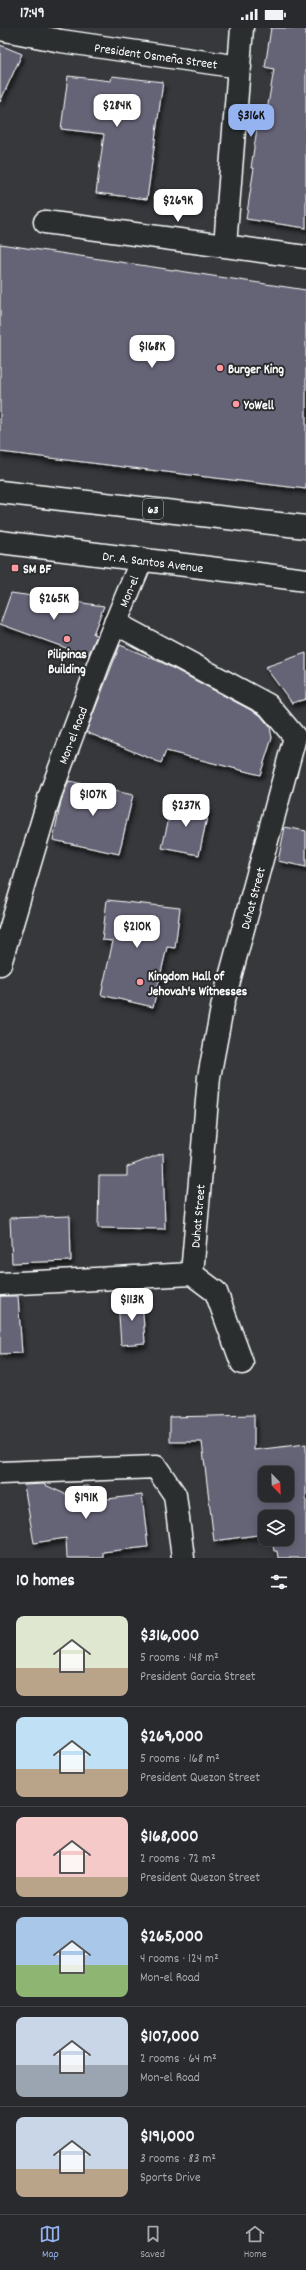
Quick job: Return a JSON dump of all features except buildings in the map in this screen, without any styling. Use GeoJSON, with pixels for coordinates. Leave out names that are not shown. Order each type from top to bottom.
{"type":"FeatureCollection","features":[{"type":"Feature","properties":{"kind":"street"},"geometry":{"type":"LineString","coordinates":[[225,246],[242,28]]}},
{"type":"Feature","properties":{"kind":"street","name":"President Osmeña Street"},"geometry":{"type":"LineString","coordinates":[[0,29],[61,41],[240,67]]}},
{"type":"Feature","properties":{"kind":"street"},"geometry":{"type":"LineString","coordinates":[[45,222],[306,257]]}},
{"type":"Feature","properties":{"kind":"street","name":"63"},"geometry":{"type":"LineString","coordinates":[[0,492],[306,527]]}},
{"type":"Feature","properties":{"kind":"street","name":"Dr. A. Santos Avenue"},"geometry":{"type":"LineString","coordinates":[[0,542],[306,580]]}},
{"type":"Feature","properties":{"kind":"street","name":"Mon-el"},"geometry":{"type":"LineString","coordinates":[[115,623],[142,559]]}},
{"type":"Feature","properties":{"kind":"street","name":"Mon-el Road"},"geometry":{"type":"LineString","coordinates":[[0,964],[50,795],[115,623]]}},
{"type":"Feature","properties":{"kind":"street","name":"Duhat Street"},"geometry":{"type":"LineString","coordinates":[[115,623],[268,705],[295,737],[223,1003],[210,1070],[192,1274]]}},
{"type":"Feature","properties":{"kind":"street"},"geometry":{"type":"LineString","coordinates":[[0,1284],[192,1274],[216,1292],[242,1363]]}},
{"type":"Feature","properties":{"kind":"street"},"geometry":{"type":"LineString","coordinates":[[0,1473],[156,1468],[175,1495],[183,1558]]}},
{"type":"Feature","properties":{"kind":"place","name":"Burger King"},"geometry":{"type":"Point","coordinates":[220,368]}},
{"type":"Feature","properties":{"kind":"place","name":"YoWell"},"geometry":{"type":"Point","coordinates":[236,404]}},
{"type":"Feature","properties":{"kind":"place","name":"SM BF"},"geometry":{"type":"Point","coordinates":[15,568]}},
{"type":"Feature","properties":{"kind":"place","name":"Pilipinas Building"},"geometry":{"type":"Point","coordinates":[67,639]}},
{"type":"Feature","properties":{"kind":"place","name":"Kingdom Hall of Jehovah's Witnesses"},"geometry":{"type":"Point","coordinates":[140,982]}}]}
